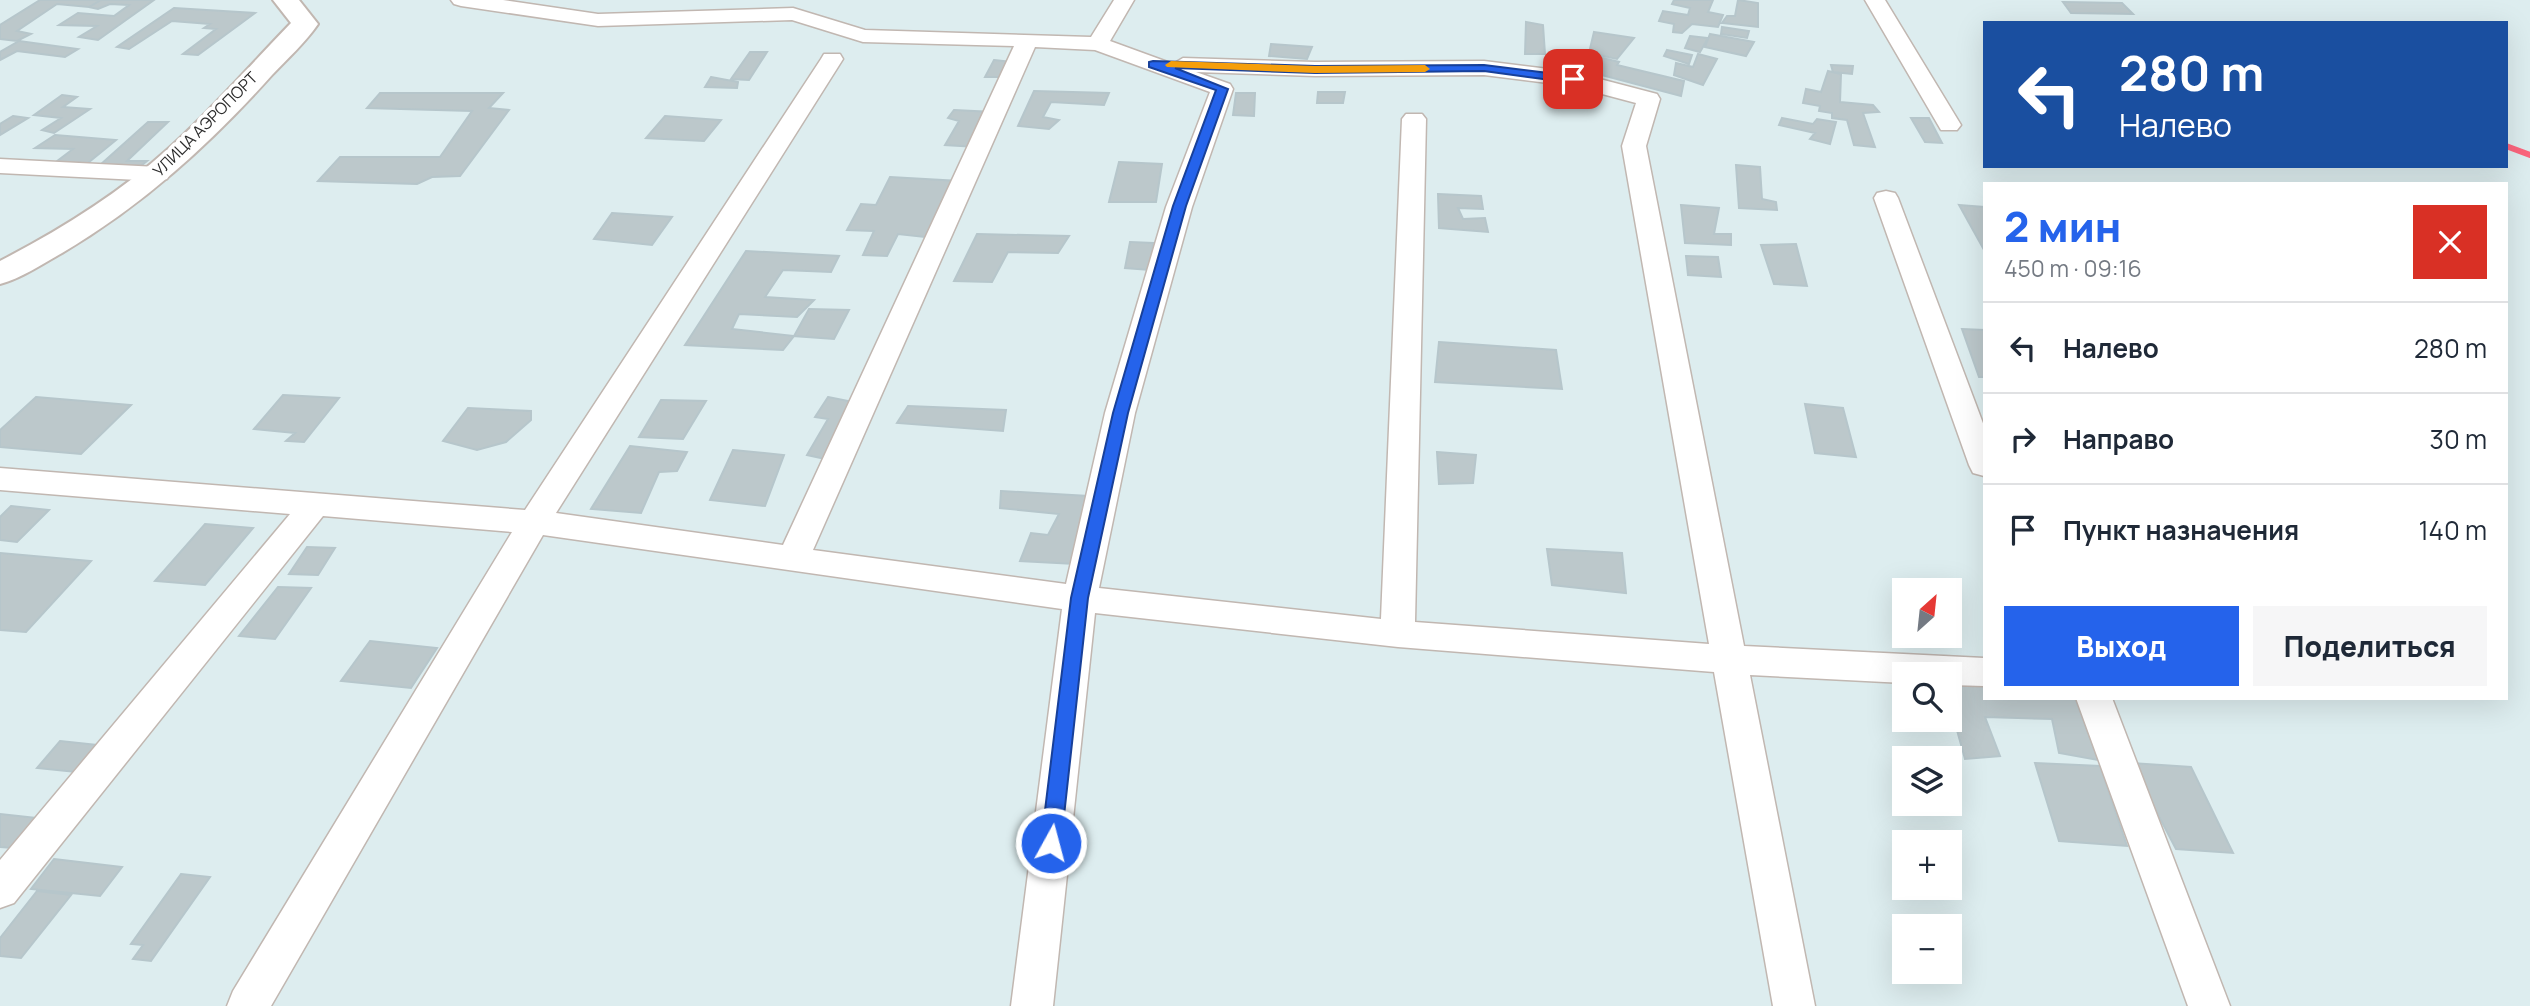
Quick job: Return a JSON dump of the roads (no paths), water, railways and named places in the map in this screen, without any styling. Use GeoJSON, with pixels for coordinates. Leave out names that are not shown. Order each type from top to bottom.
{"type":"FeatureCollection","features":[{"type":"Feature","properties":{"kind":"main road","name":"УЛИЦА АЭРОПОРТ"},"geometry":{"type":"LineString","coordinates":[[0,274],[50,248],[158,174],[304,24],[286,0]]}},
{"type":"Feature","properties":{"kind":"street"},"geometry":{"type":"LineString","coordinates":[[461,0],[598,20],[793,14],[863,36],[1098,44],[1222,89],[1179,206],[1120,413],[1080,598],[1031,1006]]}},
{"type":"Feature","properties":{"kind":"street"},"geometry":{"type":"LineString","coordinates":[[1098,44],[1124,0]]}},
{"type":"Feature","properties":{"kind":"street"},"geometry":{"type":"LineString","coordinates":[[1875,0],[1949,125]]}},
{"type":"Feature","properties":{"kind":"street"},"geometry":{"type":"LineString","coordinates":[[793,559],[1027,41]]}},
{"type":"Feature","properties":{"kind":"street"},"geometry":{"type":"LineString","coordinates":[[248,1006],[534,523],[832,59]]}},
{"type":"Feature","properties":{"kind":"street"},"geometry":{"type":"LineString","coordinates":[[1153,64],[1315,69],[1484,68],[1573,79],[1649,99],[1634,146],[1794,1006]]}},
{"type":"Feature","properties":{"kind":"street"},"geometry":{"type":"LineString","coordinates":[[1398,634],[1414,119]]}},
{"type":"Feature","properties":{"kind":"street"},"geometry":{"type":"LineString","coordinates":[[0,166],[158,174]]}},
{"type":"Feature","properties":{"kind":"street"},"geometry":{"type":"LineString","coordinates":[[1886,198],[1983,462]]}},
{"type":"Feature","properties":{"kind":"street"},"geometry":{"type":"LineString","coordinates":[[4,484],[534,523],[1080,598],[1398,634],[1730,661],[1983,672]]}},
{"type":"Feature","properties":{"kind":"street"},"geometry":{"type":"LineString","coordinates":[[0,890],[315,505]]}},
{"type":"Feature","properties":{"kind":"street"},"geometry":{"type":"LineString","coordinates":[[2095,700],[2210,1006]]}},
{"type":"Feature","properties":{"kind":"waterway"},"geometry":{"type":"LineString","coordinates":[[2508,147],[2530,155]]}}]}
